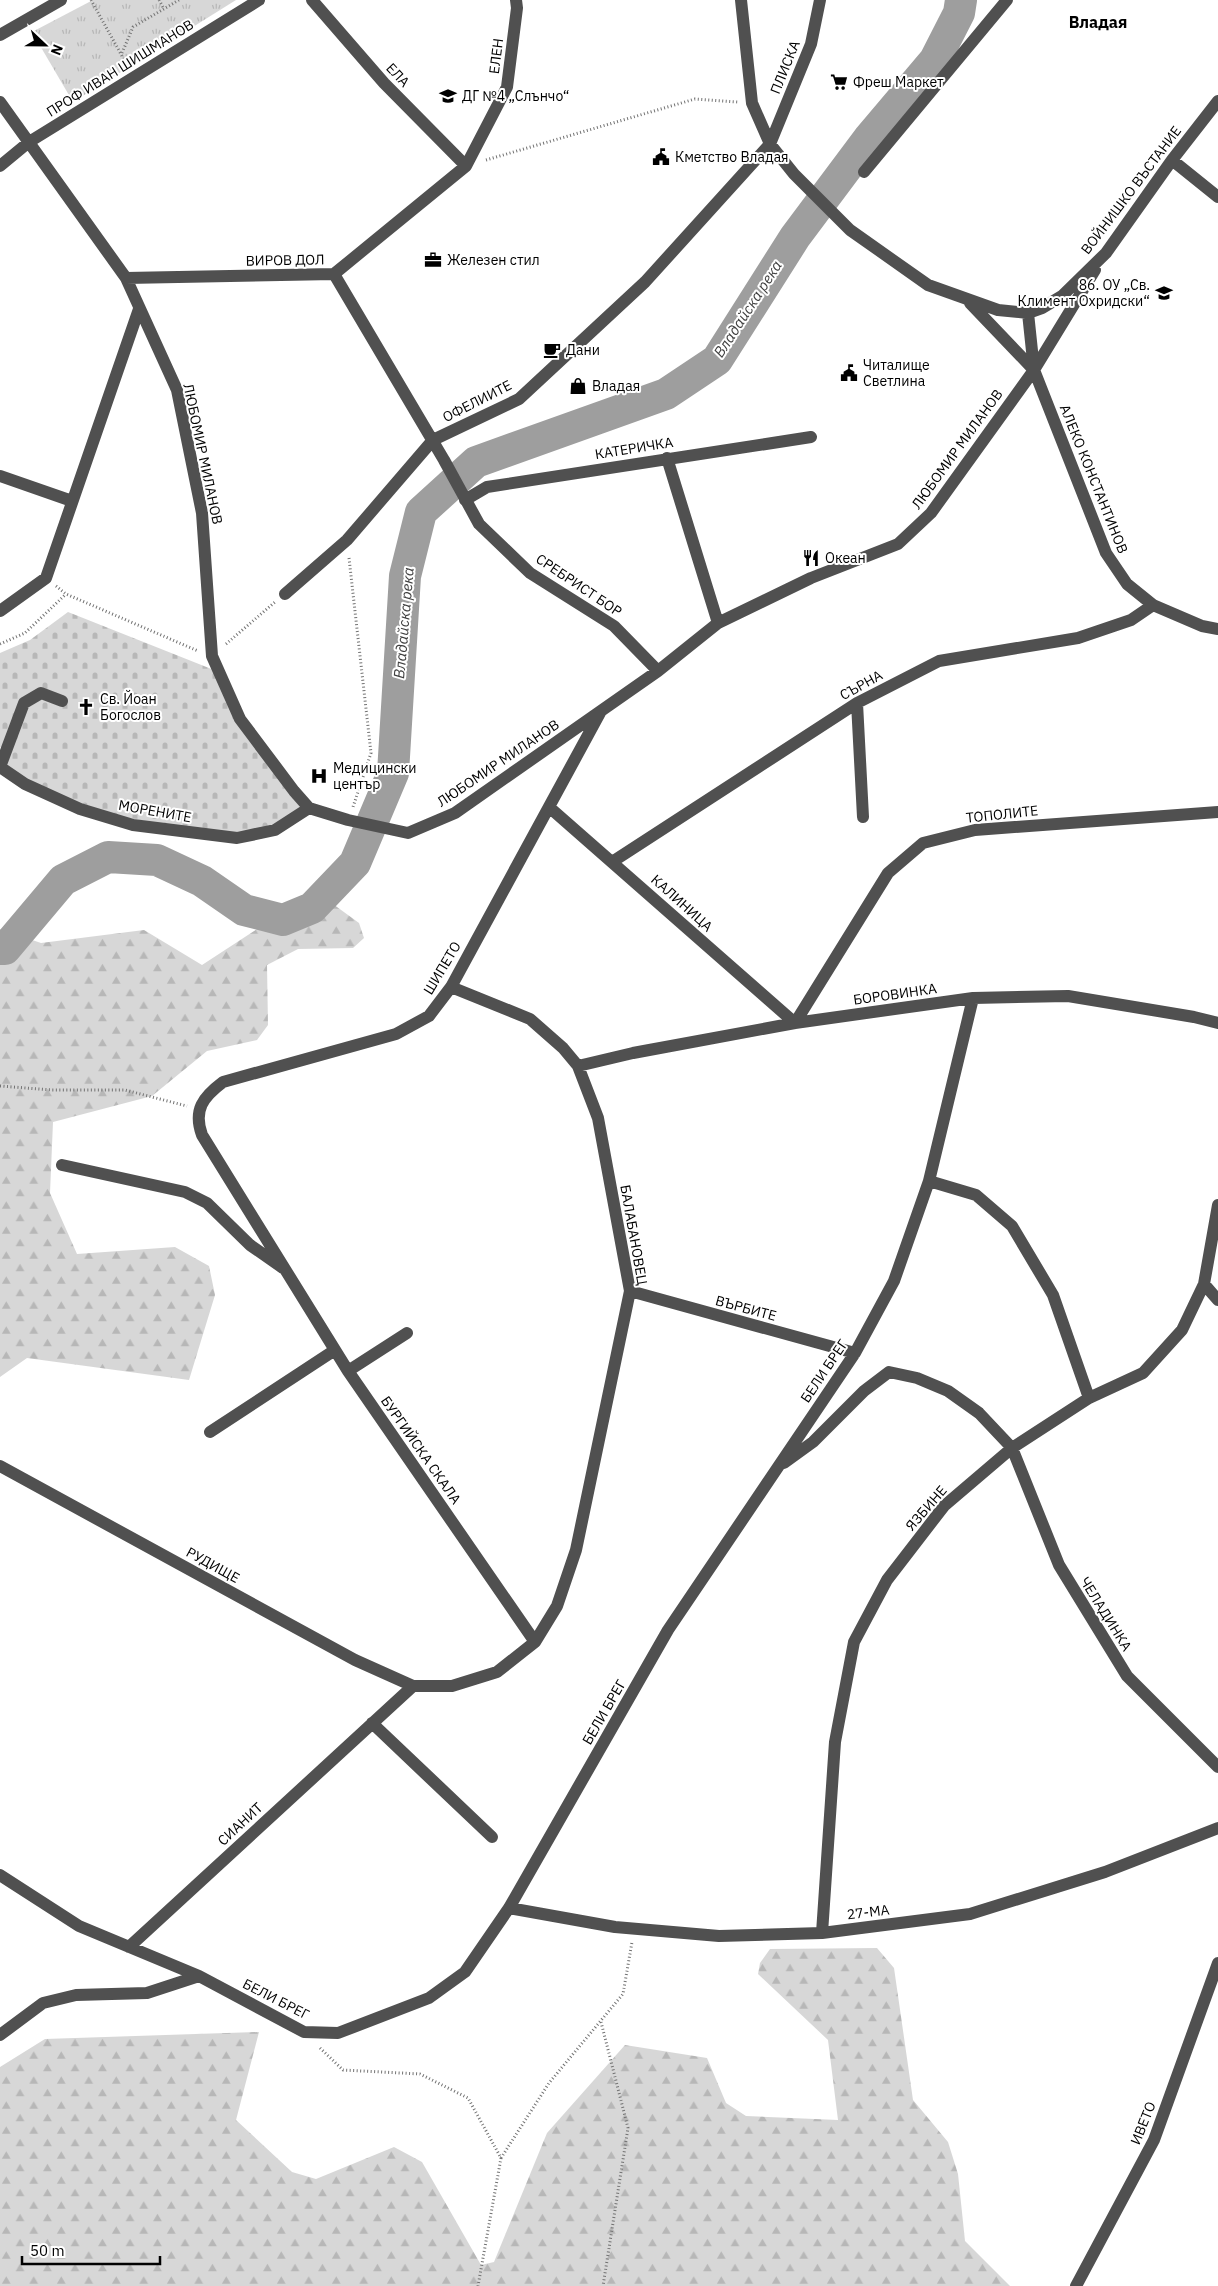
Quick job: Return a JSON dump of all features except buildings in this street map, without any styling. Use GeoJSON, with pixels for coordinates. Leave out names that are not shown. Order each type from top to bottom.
{"type":"FeatureCollection","features":[{"type":"Feature","properties":{"kind":"street"},"geometry":{"type":"LineString","coordinates":[[0,35],[60,0]]}},
{"type":"Feature","properties":{"kind":"street","name":"ПРОФ ИВАН ШИШМАНОВ"},"geometry":{"type":"LineString","coordinates":[[0,166],[28,142],[259,0]]}},
{"type":"Feature","properties":{"kind":"street","name":"ЕЛА"},"geometry":{"type":"LineString","coordinates":[[312,0],[384,83],[466,166]]}},
{"type":"Feature","properties":{"kind":"street","name":"ЕЛЕН"},"geometry":{"type":"LineString","coordinates":[[466,166],[507,87],[517,8],[516,0]]}},
{"type":"Feature","properties":{"kind":"street"},"geometry":{"type":"LineString","coordinates":[[741,0],[752,103],[770,144]]}},
{"type":"Feature","properties":{"kind":"street","name":"ПЛИСКА"},"geometry":{"type":"LineString","coordinates":[[770,144],[811,44],[820,0]]}},
{"type":"Feature","properties":{"kind":"street"},"geometry":{"type":"LineString","coordinates":[[864,172],[1007,0]]}},
{"type":"Feature","properties":{"kind":"street","name":"ВОЙНИШКО ВЪСТАНИЕ"},"geometry":{"type":"LineString","coordinates":[[770,144],[794,174],[850,230],[928,285],[998,310],[1028,313],[1042,308],[1062,296],[1106,253],[1172,160],[1218,101]]}},
{"type":"Feature","properties":{"kind":"street","name":"ЛЮБОМИР МИЛАНОВ"},"geometry":{"type":"LineString","coordinates":[[0,102],[126,278],[177,390],[202,513],[212,656],[240,719],[309,808],[348,820],[408,833],[455,813],[658,671],[718,623],[811,578],[898,544],[932,513],[1034,370],[1106,253]]}},
{"type":"Feature","properties":{"kind":"street","name":"ОФЕЛИИТЕ"},"geometry":{"type":"LineString","coordinates":[[285,594],[347,540],[433,440],[519,399],[645,282],[770,144]]}},
{"type":"Feature","properties":{"kind":"street"},"geometry":{"type":"LineString","coordinates":[[1172,160],[1218,197]]}},
{"type":"Feature","properties":{"kind":"street","name":"ВИРОВ ДОЛ"},"geometry":{"type":"LineString","coordinates":[[126,278],[334,274],[466,166]]}},
{"type":"Feature","properties":{"kind":"street"},"geometry":{"type":"LineString","coordinates":[[334,274],[433,440]]}},
{"type":"Feature","properties":{"kind":"street"},"geometry":{"type":"LineString","coordinates":[[969,301],[1034,370]]}},
{"type":"Feature","properties":{"kind":"street"},"geometry":{"type":"LineString","coordinates":[[0,611],[46,578],[139,309]]}},
{"type":"Feature","properties":{"kind":"street"},"geometry":{"type":"LineString","coordinates":[[1028,313],[1034,370]]}},
{"type":"Feature","properties":{"kind":"street","name":"АЛЕКО КОНСТАНТИНОВ"},"geometry":{"type":"LineString","coordinates":[[1034,370],[1106,553],[1127,584],[1153,605],[1202,626],[1218,629]]}},
{"type":"Feature","properties":{"kind":"street","name":"КАТЕРИЧКА"},"geometry":{"type":"LineString","coordinates":[[465,500],[487,486],[812,437]]}},
{"type":"Feature","properties":{"kind":"street","name":"СРЕБРИСТ БОР"},"geometry":{"type":"LineString","coordinates":[[433,440],[479,524],[530,573],[614,626],[658,671]]}},
{"type":"Feature","properties":{"kind":"street"},"geometry":{"type":"LineString","coordinates":[[667,458],[718,623]]}},
{"type":"Feature","properties":{"kind":"street"},"geometry":{"type":"LineString","coordinates":[[0,476],[72,501]]}},
{"type":"Feature","properties":{"kind":"street","name":"СЪРНА"},"geometry":{"type":"LineString","coordinates":[[612,862],[857,703],[939,661],[1078,638],[1131,620],[1153,605]]}},
{"type":"Feature","properties":{"kind":"street"},"geometry":{"type":"LineString","coordinates":[[0,767],[24,703],[41,693],[62,701]]}},
{"type":"Feature","properties":{"kind":"street"},"geometry":{"type":"LineString","coordinates":[[857,703],[863,817]]}},
{"type":"Feature","properties":{"kind":"street","name":"ШИПЕТО"},"geometry":{"type":"LineString","coordinates":[[200,1109],[211,1091],[223,1082],[396,1034],[429,1016],[451,986],[601,711]]}},
{"type":"Feature","properties":{"kind":"street","name":"МОРЕНИТЕ"},"geometry":{"type":"LineString","coordinates":[[0,767],[25,784],[80,809],[133,825],[238,838],[276,830],[309,808]]}},
{"type":"Feature","properties":{"kind":"street","name":"КАЛИНИЦА"},"geometry":{"type":"LineString","coordinates":[[549,807],[795,1023]]}},
{"type":"Feature","properties":{"kind":"street","name":"ТОПОЛИТЕ"},"geometry":{"type":"LineString","coordinates":[[795,1023],[888,873],[923,844],[975,830],[1218,812]]}},
{"type":"Feature","properties":{"kind":"street","name":"БАЛАБАНОВЕЦ"},"geometry":{"type":"LineString","coordinates":[[451,986],[530,1019],[564,1048],[578,1066],[598,1118],[630,1291],[576,1550],[557,1606],[535,1642]]}},
{"type":"Feature","properties":{"kind":"street","name":"БОРОВИНКА"},"geometry":{"type":"LineString","coordinates":[[578,1066],[633,1053],[795,1023],[973,998],[1068,996],[1194,1017],[1218,1024]]}},
{"type":"Feature","properties":{"kind":"street","name":"БЕЛИ БРЕГ"},"geometry":{"type":"LineString","coordinates":[[0,1875],[79,1926],[200,1976],[304,2032],[338,2033],[429,1998],[465,1972],[509,1908],[668,1630],[855,1353],[894,1281],[929,1181],[973,998]]}},
{"type":"Feature","properties":{"kind":"street","name":"БУРГИЙСКА СКАЛА"},"geometry":{"type":"LineString","coordinates":[[200,1109],[198,1123],[202,1135],[288,1270],[348,1371],[535,1642]]}},
{"type":"Feature","properties":{"kind":"street","name":"БУРГИЙСКА СКАЛА"},"geometry":{"type":"LineString","coordinates":[[62,1166],[185,1192],[207,1203],[250,1245],[288,1270]]}},
{"type":"Feature","properties":{"kind":"street"},"geometry":{"type":"LineString","coordinates":[[929,1181],[976,1196],[1012,1226],[1053,1296],[1089,1398]]}},
{"type":"Feature","properties":{"kind":"street","name":"ЯЗБИНЕ"},"geometry":{"type":"LineString","coordinates":[[822,1933],[835,1742],[854,1642],[887,1580],[944,1506],[1012,1448],[1089,1398],[1143,1373],[1182,1330],[1204,1284],[1218,1205]]}},
{"type":"Feature","properties":{"kind":"street"},"geometry":{"type":"LineString","coordinates":[[1204,1284],[1218,1300]]}},
{"type":"Feature","properties":{"kind":"street","name":"ВЪРБИТЕ"},"geometry":{"type":"LineString","coordinates":[[630,1291],[855,1353]]}},
{"type":"Feature","properties":{"kind":"street"},"geometry":{"type":"LineString","coordinates":[[348,1371],[407,1333]]}},
{"type":"Feature","properties":{"kind":"street"},"geometry":{"type":"LineString","coordinates":[[210,1432],[335,1350]]}},
{"type":"Feature","properties":{"kind":"street"},"geometry":{"type":"LineString","coordinates":[[776,1468],[813,1442],[864,1390],[889,1372],[917,1378],[948,1391],[979,1414],[1012,1448]]}},
{"type":"Feature","properties":{"kind":"street","name":"ЧЕЛАДИНКА"},"geometry":{"type":"LineString","coordinates":[[1012,1448],[1059,1565],[1127,1676],[1218,1767]]}},
{"type":"Feature","properties":{"kind":"street","name":"РУДИЩЕ"},"geometry":{"type":"LineString","coordinates":[[0,1466],[355,1660],[414,1686]]}},
{"type":"Feature","properties":{"kind":"street"},"geometry":{"type":"LineString","coordinates":[[414,1686],[452,1686],[496,1672],[535,1642]]}},
{"type":"Feature","properties":{"kind":"street","name":"СИАНИТ"},"geometry":{"type":"LineString","coordinates":[[129,1947],[414,1686]]}},
{"type":"Feature","properties":{"kind":"street"},"geometry":{"type":"LineString","coordinates":[[372,1723],[492,1837]]}},
{"type":"Feature","properties":{"kind":"street","name":"27-МА"},"geometry":{"type":"LineString","coordinates":[[509,1908],[614,1927],[719,1936],[822,1933],[970,1914],[1106,1872],[1218,1828]]}},
{"type":"Feature","properties":{"kind":"street","name":"ИВЕТО"},"geometry":{"type":"LineString","coordinates":[[1076,2286],[1154,2140],[1218,1963]]}},
{"type":"Feature","properties":{"kind":"street"},"geometry":{"type":"LineString","coordinates":[[0,2035],[44,2004],[76,1994],[147,1993],[200,1976]]}},
{"type":"Feature","properties":{"kind":"path"},"geometry":{"type":"LineString","coordinates":[[91,0],[134,76]]}},
{"type":"Feature","properties":{"kind":"path"},"geometry":{"type":"LineString","coordinates":[[159,0],[164,9]]}},
{"type":"Feature","properties":{"kind":"path"},"geometry":{"type":"LineString","coordinates":[[121,54],[133,26],[179,0]]}},
{"type":"Feature","properties":{"kind":"path"},"geometry":{"type":"LineString","coordinates":[[466,166],[695,99],[752,103]]}},
{"type":"Feature","properties":{"kind":"path"},"geometry":{"type":"LineString","coordinates":[[347,540],[371,753],[348,820]]}},
{"type":"Feature","properties":{"kind":"path"},"geometry":{"type":"LineString","coordinates":[[46,578],[66,594],[212,656],[285,594]]}},
{"type":"Feature","properties":{"kind":"path"},"geometry":{"type":"LineString","coordinates":[[0,644],[25,633],[66,594]]}},
{"type":"Feature","properties":{"kind":"path"},"geometry":{"type":"LineString","coordinates":[[0,1086],[52,1090],[125,1090],[200,1109]]}},
{"type":"Feature","properties":{"kind":"path"},"geometry":{"type":"LineString","coordinates":[[478,2286],[502,2158],[549,2083],[623,1994],[634,1929]]}},
{"type":"Feature","properties":{"kind":"path"},"geometry":{"type":"LineString","coordinates":[[600,2022],[628,2128],[603,2286]]}},
{"type":"Feature","properties":{"kind":"path"},"geometry":{"type":"LineString","coordinates":[[304,2032],[343,2070],[420,2074],[468,2098],[502,2158]]}},
{"type":"Feature","properties":{"kind":"green space"},"geometry":{"type":"Polygon","coordinates":[[[93,0],[236,0],[73,102],[32,32],[93,0]]]}},
{"type":"Feature","properties":{"kind":"green space"},"geometry":{"type":"Polygon","coordinates":[[[68,612],[219,672],[240,719],[309,808],[275,830],[237,838],[80,809],[0,767],[6,751],[0,747],[0,653],[30,640],[68,612]]]}},
{"type":"Feature","properties":{"kind":"green space"},"geometry":{"type":"Polygon","coordinates":[[[315,891],[359,923],[364,938],[353,948],[298,949],[267,965],[268,1025],[257,1040],[207,1051],[152,1096],[53,1122],[50,1193],[77,1254],[175,1247],[209,1266],[215,1295],[189,1380],[27,1358],[0,1377],[0,929],[41,943],[144,930],[202,965],[315,891]]]}},
{"type":"Feature","properties":{"kind":"green space"},"geometry":{"type":"Polygon","coordinates":[[[877,1948],[894,1968],[913,2100],[948,2142],[958,2174],[965,2241],[1010,2286],[0,2286],[0,2067],[45,2039],[259,2032],[236,2120],[292,2172],[316,2179],[394,2147],[422,2162],[481,2265],[494,2262],[547,2133],[625,2045],[707,2058],[726,2103],[746,2116],[838,2120],[828,2040],[758,1974],[760,1963],[770,1949],[877,1948]]]}},
{"type":"Feature","properties":{"kind":"waterway","name":"Владайска река"},"geometry":{"type":"LineString","coordinates":[[0,949],[5,949],[63,880],[108,857],[157,860],[202,881],[244,910],[283,920],[312,908],[355,863],[393,773],[405,576],[421,512],[476,462],[666,394],[717,360],[795,237],[869,138],[935,60],[959,13],[961,0]]}},
{"type":"Feature","properties":{"kind":"place","name":"Фреш Маркет"},"geometry":{"type":"Point","coordinates":[839,82]}},
{"type":"Feature","properties":{"kind":"place","name":"ДГ №4 „Слънчо“"},"geometry":{"type":"Point","coordinates":[448,96]}},
{"type":"Feature","properties":{"kind":"place","name":"Кметство Владая"},"geometry":{"type":"Point","coordinates":[661,157]}},
{"type":"Feature","properties":{"kind":"place","name":"Железен стил"},"geometry":{"type":"Point","coordinates":[433,260]}},
{"type":"Feature","properties":{"kind":"place","name":"86. ОУ „Св. Климент Охридски“"},"geometry":{"type":"Point","coordinates":[1164,293]}},
{"type":"Feature","properties":{"kind":"place","name":"Дани"},"geometry":{"type":"Point","coordinates":[552,350]}},
{"type":"Feature","properties":{"kind":"place","name":"Читалище Светлина"},"geometry":{"type":"Point","coordinates":[849,373]}},
{"type":"Feature","properties":{"kind":"place","name":"Владая"},"geometry":{"type":"Point","coordinates":[578,386]}},
{"type":"Feature","properties":{"kind":"place","name":"Океан"},"geometry":{"type":"Point","coordinates":[811,558]}},
{"type":"Feature","properties":{"kind":"place","name":"Св. Йоан Богослов"},"geometry":{"type":"Point","coordinates":[86,707]}},
{"type":"Feature","properties":{"kind":"place","name":"Медицински център"},"geometry":{"type":"Point","coordinates":[319,776]}},
{"type":"Feature","properties":{"kind":"district","name":"Владая"},"geometry":{"type":"Point","coordinates":[1098,22]}}]}
